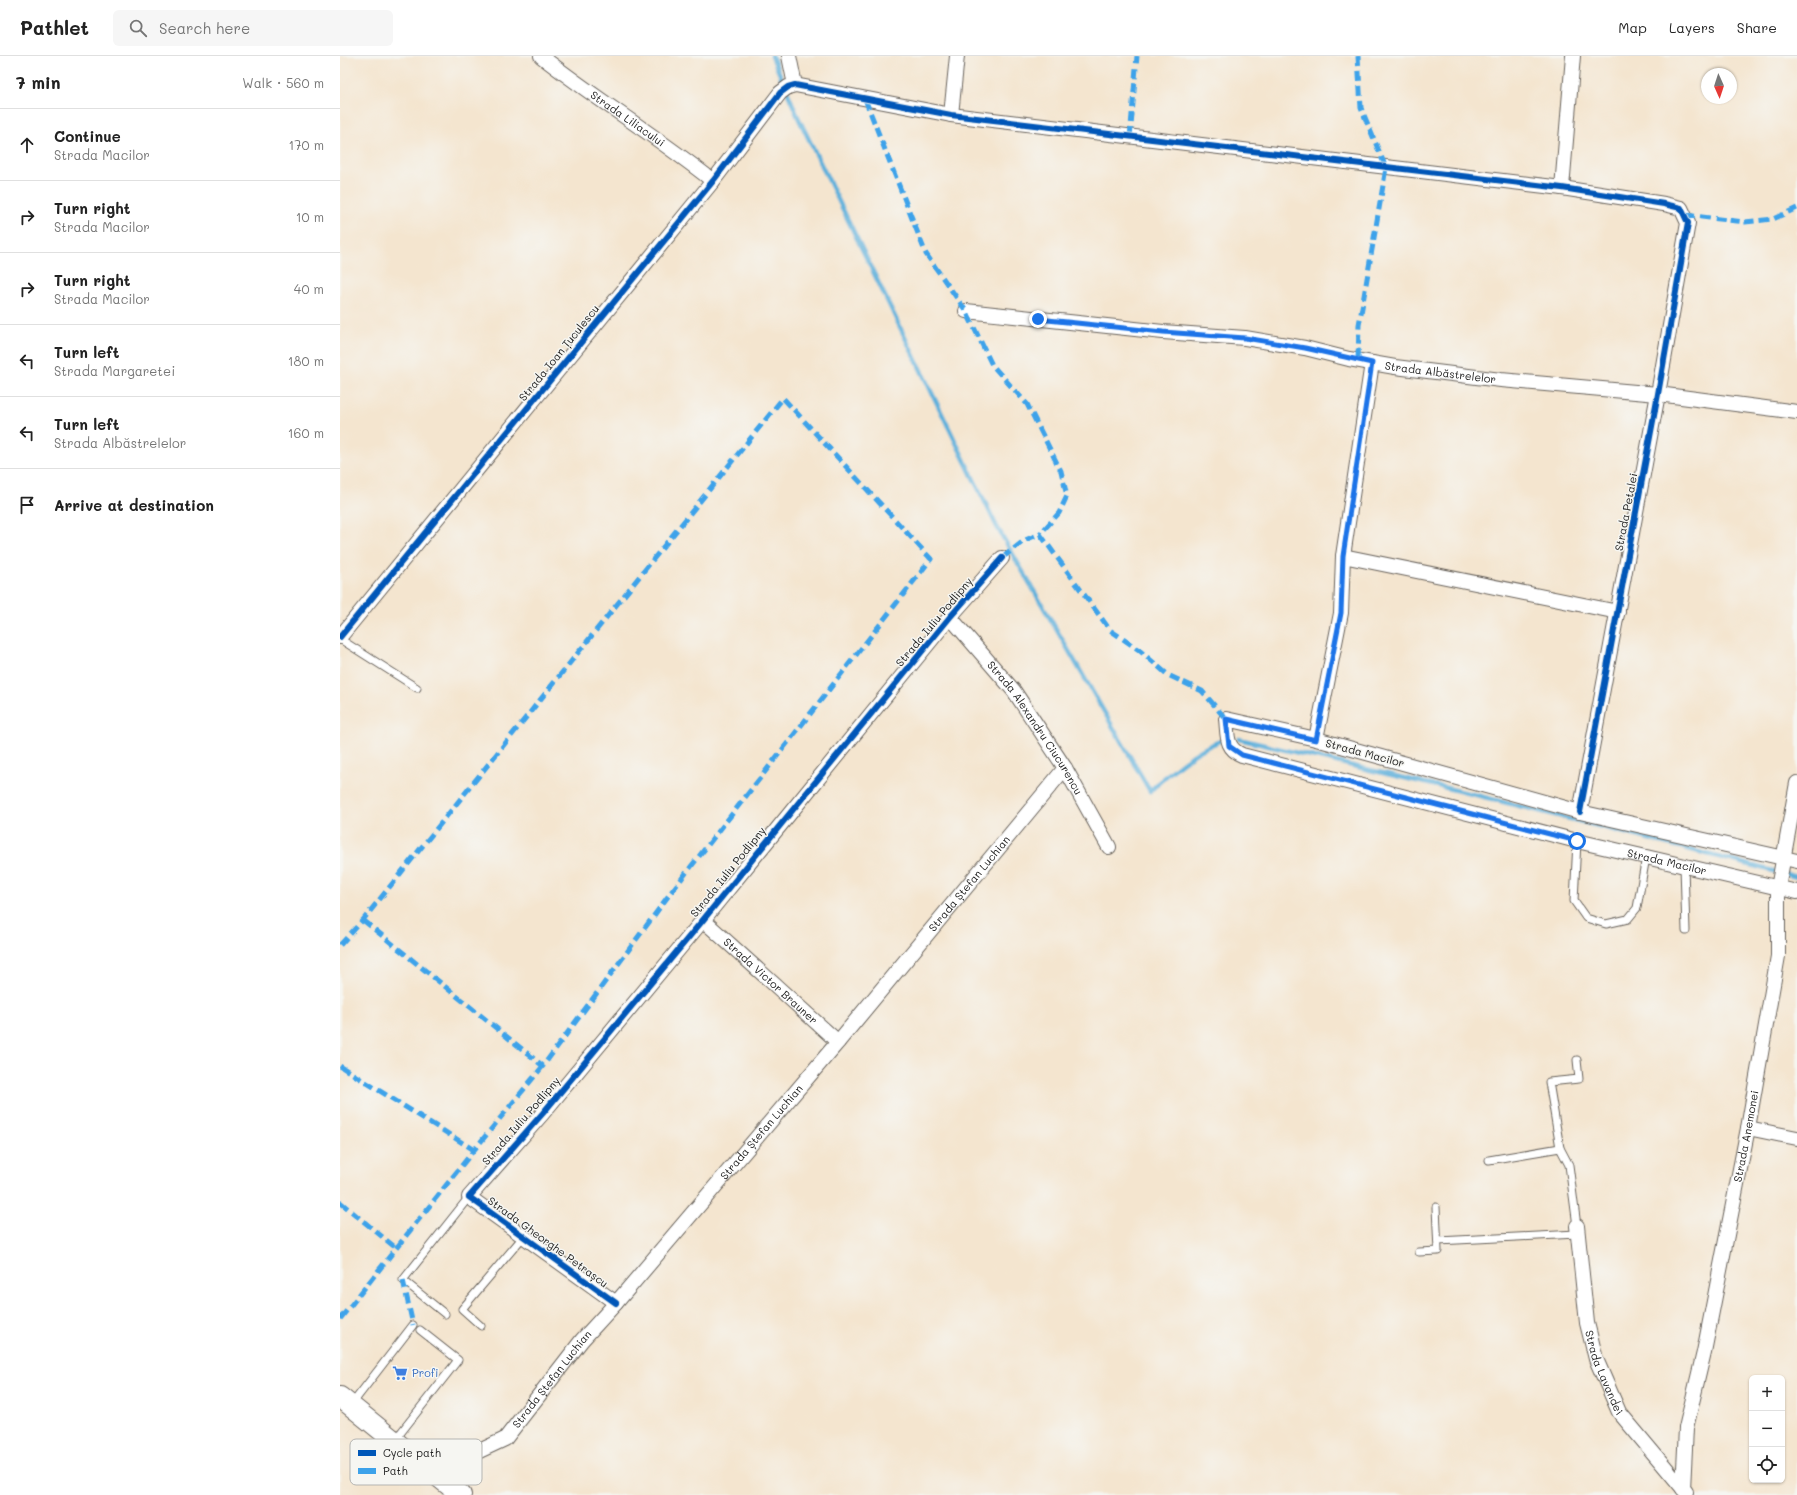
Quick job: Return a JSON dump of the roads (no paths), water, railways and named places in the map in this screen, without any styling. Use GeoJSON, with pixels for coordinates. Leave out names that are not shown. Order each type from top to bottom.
{"type":"FeatureCollection","features":[{"type":"Feature","properties":{"kind":"street","name":"Strada Liliacului"},"geometry":{"type":"LineString","coordinates":[[541,56],[566,76],[686,159],[713,181]]}},
{"type":"Feature","properties":{"kind":"street"},"geometry":{"type":"LineString","coordinates":[[789,56],[796,85],[951,115],[1562,188],[1573,56]]}},
{"type":"Feature","properties":{"kind":"street"},"geometry":{"type":"LineString","coordinates":[[951,115],[957,56]]}},
{"type":"Feature","properties":{"kind":"street","name":"Strada Ioan Țuculescu"},"geometry":{"type":"LineString","coordinates":[[340,638],[713,181],[780,93],[788,87],[796,85]]}},
{"type":"Feature","properties":{"kind":"street","name":"Strada Petalei"},"geometry":{"type":"LineString","coordinates":[[1562,188],[1681,208],[1686,215],[1688,223],[1658,394],[1580,812]]}},
{"type":"Feature","properties":{"kind":"street","name":"Strada Albăstrelelor"},"geometry":{"type":"LineString","coordinates":[[966,311],[1163,332],[1245,338],[1305,348],[1372,363],[1501,380],[1658,394],[1797,412]]}},
{"type":"Feature","properties":{"kind":"street"},"geometry":{"type":"LineString","coordinates":[[1316,740],[1341,613],[1343,556],[1372,363]]}},
{"type":"Feature","properties":{"kind":"street"},"geometry":{"type":"LineString","coordinates":[[1343,556],[1618,612]]}},
{"type":"Feature","properties":{"kind":"street","name":"Strada Iuliu Podlipny"},"geometry":{"type":"LineString","coordinates":[[469,1197],[543,1113],[703,920],[950,617],[1002,558]]}},
{"type":"Feature","properties":{"kind":"street","name":"Strada Alexandru Ciucurencu"},"geometry":{"type":"LineString","coordinates":[[950,617],[1014,691],[1065,768],[1109,847]]}},
{"type":"Feature","properties":{"kind":"street","name":"Strada Macilor"},"geometry":{"type":"LineString","coordinates":[[1788,861],[1580,812],[1316,740],[1226,719],[1229,746],[1242,755],[1577,841],[1684,866],[1779,885],[1797,892]]}},
{"type":"Feature","properties":{"kind":"street","name":"Strada Ștefan Luchian"},"geometry":{"type":"LineString","coordinates":[[482,1450],[505,1439],[582,1340],[616,1303],[838,1042],[1065,768]]}},
{"type":"Feature","properties":{"kind":"street","name":"Strada Anemonei"},"geometry":{"type":"LineString","coordinates":[[1685,1492],[1686,1428],[1704,1352],[1748,1128],[1778,956],[1779,885],[1788,861],[1797,783]]}},
{"type":"Feature","properties":{"kind":"street","name":"Strada Victor Brauner"},"geometry":{"type":"LineString","coordinates":[[703,920],[838,1042]]}},
{"type":"Feature","properties":{"kind":"street"},"geometry":{"type":"LineString","coordinates":[[1748,1128],[1797,1138]]}},
{"type":"Feature","properties":{"kind":"street","name":"Strada Gheorghe Petrașcu"},"geometry":{"type":"LineString","coordinates":[[469,1197],[616,1303]]}},
{"type":"Feature","properties":{"kind":"street","name":"Strada Lavandei"},"geometry":{"type":"LineString","coordinates":[[1577,1230],[1587,1323],[1596,1359],[1619,1412],[1685,1492]]}},
{"type":"Feature","properties":{"kind":"street"},"geometry":{"type":"LineString","coordinates":[[346,1401],[390,1439]]}},
{"type":"Feature","properties":{"kind":"lane"},"geometry":{"type":"LineString","coordinates":[[340,638],[417,688]]}},
{"type":"Feature","properties":{"kind":"lane"},"geometry":{"type":"LineString","coordinates":[[1577,841],[1574,901],[1586,918],[1606,924],[1628,918],[1637,908],[1646,857]]}},
{"type":"Feature","properties":{"kind":"lane"},"geometry":{"type":"LineString","coordinates":[[1684,866],[1686,931]]}},
{"type":"Feature","properties":{"kind":"lane"},"geometry":{"type":"LineString","coordinates":[[1438,1241],[1577,1230],[1569,1165],[1560,1148],[1549,1082],[1579,1079],[1577,1060]]}},
{"type":"Feature","properties":{"kind":"lane"},"geometry":{"type":"LineString","coordinates":[[1489,1160],[1560,1148]]}},
{"type":"Feature","properties":{"kind":"lane"},"geometry":{"type":"LineString","coordinates":[[445,1314],[403,1280],[469,1197]]}},
{"type":"Feature","properties":{"kind":"lane"},"geometry":{"type":"LineString","coordinates":[[1419,1252],[1438,1251],[1436,1207]]}},
{"type":"Feature","properties":{"kind":"lane"},"geometry":{"type":"LineString","coordinates":[[481,1326],[462,1309],[523,1237]]}},
{"type":"Feature","properties":{"kind":"lane"},"geometry":{"type":"LineString","coordinates":[[346,1401],[414,1325]]}},
{"type":"Feature","properties":{"kind":"lane"},"geometry":{"type":"LineString","coordinates":[[395,1439],[458,1360],[420,1330]]}},
{"type":"Feature","properties":{"kind":"waterway"},"geometry":{"type":"LineString","coordinates":[[772,56],[798,117],[997,527],[1150,791],[1191,756],[1220,741]]}},
{"type":"Feature","properties":{"kind":"waterway"},"geometry":{"type":"LineString","coordinates":[[1239,739],[1476,795],[1797,877]]}},
{"type":"Feature","properties":{"kind":"place","name":"Profi"},"geometry":{"type":"Point","coordinates":[400,1373]}}]}
